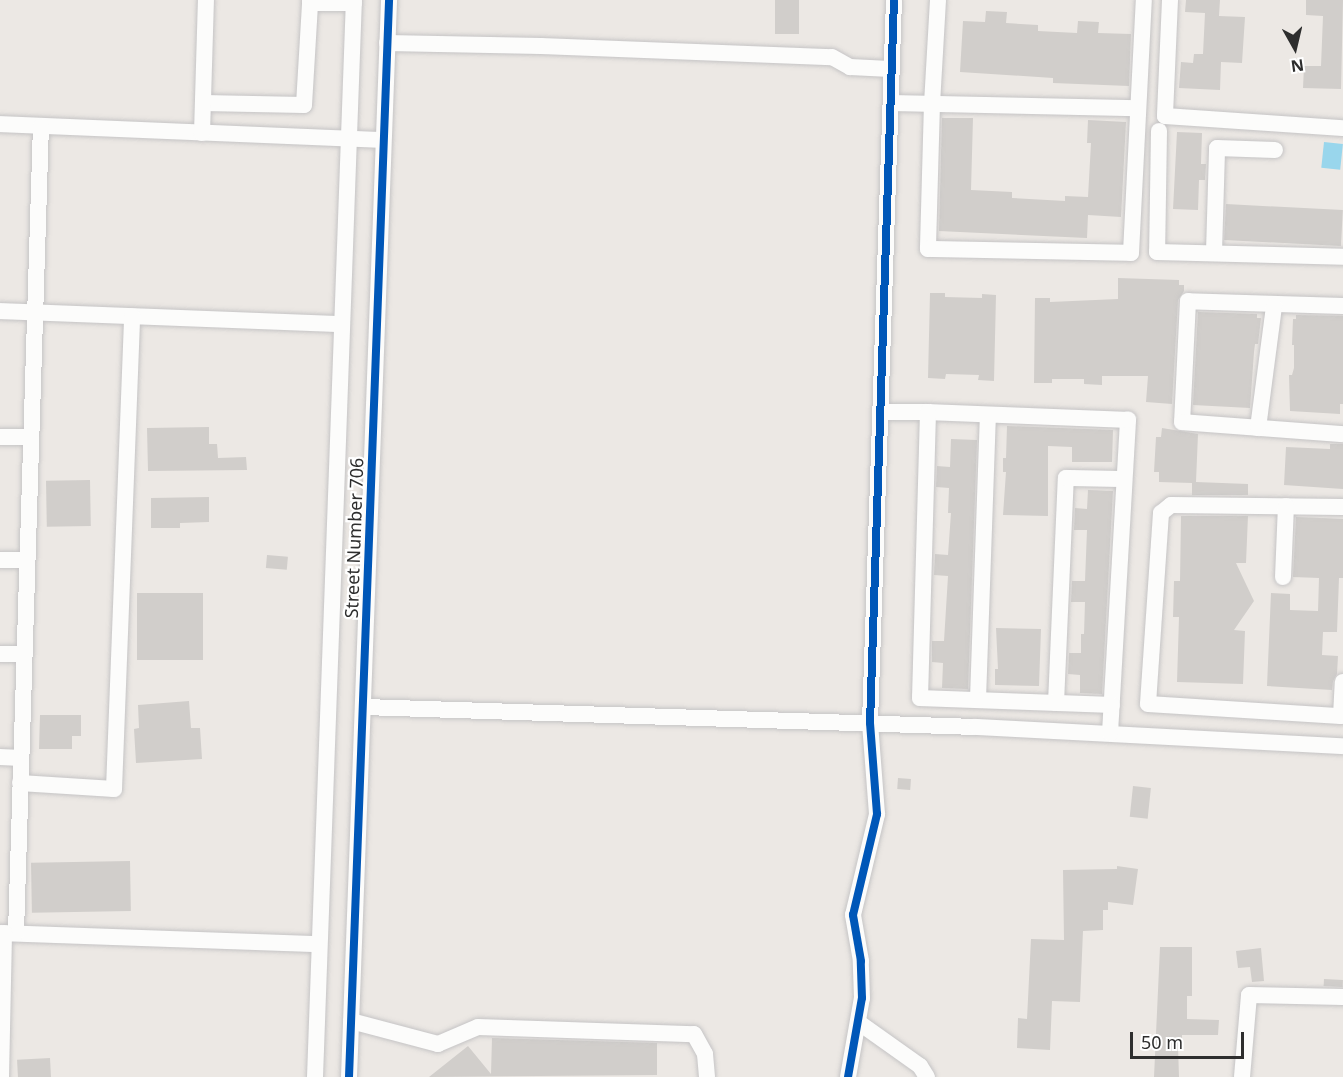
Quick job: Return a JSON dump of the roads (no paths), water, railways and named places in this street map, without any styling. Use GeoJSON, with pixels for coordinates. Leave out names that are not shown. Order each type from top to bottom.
{"type":"FeatureCollection","features":[{"type":"Feature","properties":{"kind":"street"},"geometry":{"type":"LineString","coordinates":[[202,133],[206,0]]}},
{"type":"Feature","properties":{"kind":"street","name":"Street Number 706"},"geometry":{"type":"LineString","coordinates":[[349,1077],[389,0]]}},
{"type":"Feature","properties":{"kind":"street"},"geometry":{"type":"LineString","coordinates":[[848,1077],[862,998],[861,961],[853,915],[877,814],[870,723],[894,0]]}},
{"type":"Feature","properties":{"kind":"street"},"geometry":{"type":"LineString","coordinates":[[938,0],[932,103],[928,249],[1131,253],[1144,0]]}},
{"type":"Feature","properties":{"kind":"street"},"geometry":{"type":"LineString","coordinates":[[1170,0],[1165,116],[1343,128]]}},
{"type":"Feature","properties":{"kind":"street"},"geometry":{"type":"LineString","coordinates":[[202,103],[304,105],[310,2],[354,1],[315,1077]]}},
{"type":"Feature","properties":{"kind":"street"},"geometry":{"type":"LineString","coordinates":[[387,43],[832,57],[850,67],[892,69]]}},
{"type":"Feature","properties":{"kind":"street"},"geometry":{"type":"LineString","coordinates":[[891,103],[1138,108]]}},
{"type":"Feature","properties":{"kind":"street"},"geometry":{"type":"LineString","coordinates":[[0,124],[383,140]]}},
{"type":"Feature","properties":{"kind":"street"},"geometry":{"type":"LineString","coordinates":[[1,1077],[7,933],[21,783],[41,126]]}},
{"type":"Feature","properties":{"kind":"street"},"geometry":{"type":"LineString","coordinates":[[1159,131],[1157,252],[1343,257]]}},
{"type":"Feature","properties":{"kind":"street"},"geometry":{"type":"LineString","coordinates":[[1214,252],[1217,148],[1275,150]]}},
{"type":"Feature","properties":{"kind":"street"},"geometry":{"type":"LineString","coordinates":[[1343,306],[1274,306],[1188,301],[1182,422],[1343,434]]}},
{"type":"Feature","properties":{"kind":"street"},"geometry":{"type":"LineString","coordinates":[[1258,428],[1274,306]]}},
{"type":"Feature","properties":{"kind":"street"},"geometry":{"type":"LineString","coordinates":[[0,311],[342,324]]}},
{"type":"Feature","properties":{"kind":"street"},"geometry":{"type":"LineString","coordinates":[[21,783],[114,789],[132,316]]}},
{"type":"Feature","properties":{"kind":"street"},"geometry":{"type":"LineString","coordinates":[[882,412],[1128,420],[1110,733]]}},
{"type":"Feature","properties":{"kind":"street"},"geometry":{"type":"LineString","coordinates":[[928,412],[920,698],[1112,705]]}},
{"type":"Feature","properties":{"kind":"street"},"geometry":{"type":"LineString","coordinates":[[978,699],[988,415]]}},
{"type":"Feature","properties":{"kind":"street"},"geometry":{"type":"LineString","coordinates":[[0,436],[31,437]]}},
{"type":"Feature","properties":{"kind":"street"},"geometry":{"type":"LineString","coordinates":[[1056,703],[1066,478],[1124,479]]}},
{"type":"Feature","properties":{"kind":"street"},"geometry":{"type":"LineString","coordinates":[[1343,507],[1171,505],[1161,513],[1148,704],[1341,716],[1343,682]]}},
{"type":"Feature","properties":{"kind":"street"},"geometry":{"type":"LineString","coordinates":[[1283,577],[1286,506]]}},
{"type":"Feature","properties":{"kind":"street"},"geometry":{"type":"LineString","coordinates":[[0,560],[27,560]]}},
{"type":"Feature","properties":{"kind":"street"},"geometry":{"type":"LineString","coordinates":[[0,654],[24,654]]}},
{"type":"Feature","properties":{"kind":"street"},"geometry":{"type":"LineString","coordinates":[[364,707],[870,723],[1343,746]]}},
{"type":"Feature","properties":{"kind":"street"},"geometry":{"type":"LineString","coordinates":[[0,757],[21,758]]}},
{"type":"Feature","properties":{"kind":"street"},"geometry":{"type":"LineString","coordinates":[[7,933],[319,944]]}},
{"type":"Feature","properties":{"kind":"street"},"geometry":{"type":"LineString","coordinates":[[1242,1077],[1249,995],[1343,997]]}},
{"type":"Feature","properties":{"kind":"street"},"geometry":{"type":"LineString","coordinates":[[351,1021],[438,1044],[478,1027],[694,1034],[705,1054],[707,1077]]}},
{"type":"Feature","properties":{"kind":"street"},"geometry":{"type":"LineString","coordinates":[[858,1022],[920,1066],[927,1077]]}},
{"type":"Feature","properties":{"kind":"water"},"geometry":{"type":"Polygon","coordinates":[[[1324,142],[1343,144],[1340,170],[1321,168],[1324,142]]]}}]}
